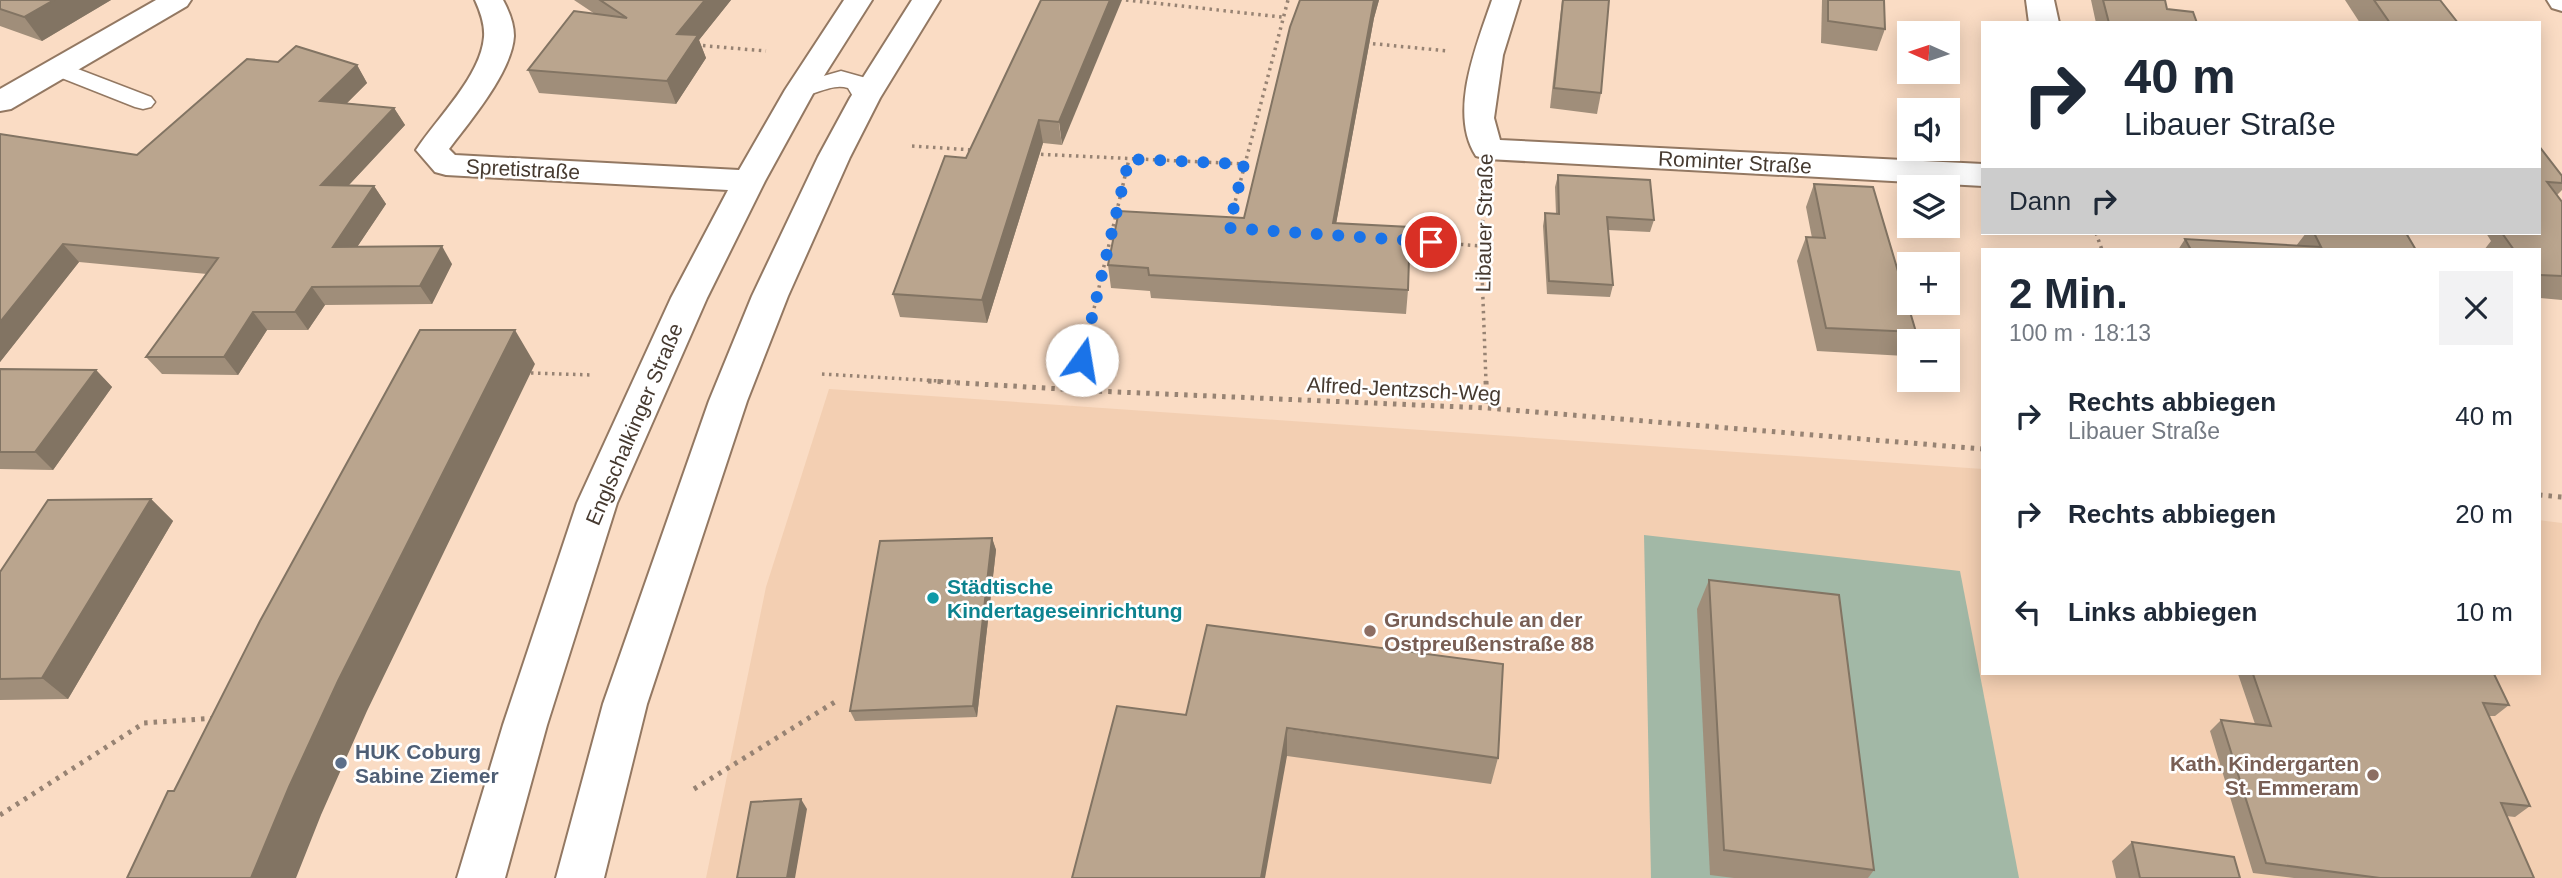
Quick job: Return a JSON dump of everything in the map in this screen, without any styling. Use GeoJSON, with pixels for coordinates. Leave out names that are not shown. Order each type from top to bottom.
{"type":"FeatureCollection","features":[{"type":"Feature","properties":{"kind":"street"},"geometry":{"type":"LineString","coordinates":[[0,102],[177,0]]}},
{"type":"Feature","properties":{"kind":"street","name":"Spretistraße"},"geometry":{"type":"LineString","coordinates":[[489,0],[496,14],[499,40],[481,83],[432,150],[446,165],[749,181]]}},
{"type":"Feature","properties":{"kind":"street","name":"Englschalkinger Straße"},"geometry":{"type":"LineString","coordinates":[[481,878],[524,725],[597,503],[689,298],[749,181],[800,90],[858,0]]}},
{"type":"Feature","properties":{"kind":"street"},"geometry":{"type":"LineString","coordinates":[[580,878],[625,705],[724,413],[770,296],[834,157],[865,98],[926,0]]}},
{"type":"Feature","properties":{"kind":"street","name":"Libauer Straße"},"geometry":{"type":"LineString","coordinates":[[1487,149],[1478,118],[1488,55],[1506,0]]}},
{"type":"Feature","properties":{"kind":"street"},"geometry":{"type":"LineString","coordinates":[[2040,0],[2044,21]]}},
{"type":"Feature","properties":{"kind":"street","name":"Rominter Straße"},"geometry":{"type":"LineString","coordinates":[[1487,149],[1981,176]]}},
{"type":"Feature","properties":{"kind":"lane"},"geometry":{"type":"LineString","coordinates":[[57,68],[143,102]]}},
{"type":"Feature","properties":{"kind":"lane"},"geometry":{"type":"LineString","coordinates":[[800,90],[841,78],[858,83],[865,98]]}},
{"type":"Feature","properties":{"kind":"path"},"geometry":{"type":"LineString","coordinates":[[1126,0],[1282,17]]}},
{"type":"Feature","properties":{"kind":"path"},"geometry":{"type":"LineString","coordinates":[[1229,228],[1288,0]]}},
{"type":"Feature","properties":{"kind":"path"},"geometry":{"type":"LineString","coordinates":[[1278,34],[1292,35]]}},
{"type":"Feature","properties":{"kind":"path"},"geometry":{"type":"LineString","coordinates":[[1357,42],[1488,55]]}},
{"type":"Feature","properties":{"kind":"path"},"geometry":{"type":"LineString","coordinates":[[689,44],[766,51]]}},
{"type":"Feature","properties":{"kind":"path"},"geometry":{"type":"LineString","coordinates":[[912,146],[980,150]]}},
{"type":"Feature","properties":{"kind":"path","name":"Libauer Straße"},"geometry":{"type":"LineString","coordinates":[[1487,149],[1481,246],[1487,408]]}},
{"type":"Feature","properties":{"kind":"path"},"geometry":{"type":"LineString","coordinates":[[1021,153],[1244,164]]}},
{"type":"Feature","properties":{"kind":"path"},"geometry":{"type":"LineString","coordinates":[[1095,391],[1082,360],[1129,159]]}},
{"type":"Feature","properties":{"kind":"path"},"geometry":{"type":"LineString","coordinates":[[1401,240],[1481,246]]}},
{"type":"Feature","properties":{"kind":"path"},"geometry":{"type":"LineString","coordinates":[[531,373],[593,375]]}},
{"type":"Feature","properties":{"kind":"path","name":"Alfred-Jentzsch-Weg"},"geometry":{"type":"LineString","coordinates":[[822,374],[1095,391],[1487,408],[1981,449]]}},
{"type":"Feature","properties":{"kind":"path"},"geometry":{"type":"LineString","coordinates":[[2541,495],[2562,497]]}},
{"type":"Feature","properties":{"kind":"path"},"geometry":{"type":"LineString","coordinates":[[694,789],[838,700]]}},
{"type":"Feature","properties":{"kind":"path"},"geometry":{"type":"LineString","coordinates":[[0,815],[144,723],[220,717]]}},
{"type":"Feature","properties":{"kind":"shaded area","name":"Grundschule an der Ostpreußenstraße 88"},"geometry":{"type":"Polygon","coordinates":[[[829,389],[1981,469],[1981,675],[2541,675],[2541,520],[2562,523],[2562,878],[706,878],[766,587],[829,389]]]}},
{"type":"Feature","properties":{"kind":"green space"},"geometry":{"type":"Polygon","coordinates":[[[1644,535],[1960,571],[2019,878],[1651,878],[1644,535]]]}},
{"type":"Feature","properties":{"kind":"building"},"geometry":{"type":"Polygon","coordinates":[[[0,0],[54,0],[24,17],[0,9],[0,0]]]}},
{"type":"Feature","properties":{"kind":"building"},"geometry":{"type":"Polygon","coordinates":[[[600,0],[705,0],[677,34],[698,35],[667,81],[528,70],[574,11],[627,18],[600,0]]]}},
{"type":"Feature","properties":{"kind":"building"},"geometry":{"type":"Polygon","coordinates":[[[1041,0],[1110,0],[1059,122],[1039,120],[982,300],[893,294],[945,156],[966,158],[1041,0]]]}},
{"type":"Feature","properties":{"kind":"building"},"geometry":{"type":"Polygon","coordinates":[[[1300,0],[1374,0],[1333,223],[1410,227],[1408,290],[1149,275],[1148,268],[1108,265],[1119,211],[1244,218],[1290,27],[1300,0]]]}},
{"type":"Feature","properties":{"kind":"building"},"geometry":{"type":"Polygon","coordinates":[[[1563,0],[1609,0],[1601,93],[1554,88],[1563,0]]]}},
{"type":"Feature","properties":{"kind":"building"},"geometry":{"type":"Polygon","coordinates":[[[1828,0],[1884,0],[1885,29],[1828,21],[1828,0]]]}},
{"type":"Feature","properties":{"kind":"building"},"geometry":{"type":"Polygon","coordinates":[[[2103,0],[2165,0],[2167,9],[2193,12],[2196,21],[2108,21],[2103,0]]]}},
{"type":"Feature","properties":{"kind":"building"},"geometry":{"type":"Polygon","coordinates":[[[2374,0],[2440,0],[2456,21],[2389,21],[2374,0]]]}},
{"type":"Feature","properties":{"kind":"building"},"geometry":{"type":"Polygon","coordinates":[[[296,46],[357,65],[320,101],[394,108],[321,185],[374,186],[333,247],[442,246],[420,286],[312,287],[295,312],[253,312],[224,357],[146,357],[218,258],[63,244],[0,322],[0,134],[137,155],[247,59],[278,62],[296,46]]]}},
{"type":"Feature","properties":{"kind":"building"},"geometry":{"type":"Polygon","coordinates":[[[2541,149],[2562,176],[2562,183],[2547,182],[2562,202],[2562,276],[2541,275],[2541,248],[2513,248],[2503,235],[2541,235],[2541,149]]]}},
{"type":"Feature","properties":{"kind":"building"},"geometry":{"type":"Polygon","coordinates":[[[1558,175],[1650,180],[1654,220],[1607,217],[1613,285],[1549,281],[1545,213],[1559,214],[1558,175]]]}},
{"type":"Feature","properties":{"kind":"building"},"geometry":{"type":"Polygon","coordinates":[[[1814,184],[1873,187],[1897,268],[1897,315],[1911,315],[1915,329],[1897,329],[1897,331],[1826,328],[1806,237],[1825,238],[1814,184]]]}},
{"type":"Feature","properties":{"kind":"building"},"geometry":{"type":"Polygon","coordinates":[[[2315,235],[2407,235],[2415,248],[2190,248],[2185,239],[2321,247],[2315,235]]]}},
{"type":"Feature","properties":{"kind":"building"},"geometry":{"type":"Polygon","coordinates":[[[420,330],[515,330],[338,681],[251,878],[127,878],[168,791],[174,791],[260,621],[420,330]]]}},
{"type":"Feature","properties":{"kind":"building"},"geometry":{"type":"Polygon","coordinates":[[[0,369],[96,370],[35,452],[0,452],[0,369]]]}},
{"type":"Feature","properties":{"kind":"building"},"geometry":{"type":"Polygon","coordinates":[[[151,499],[42,678],[0,679],[0,572],[48,500],[151,499]]]}},
{"type":"Feature","properties":{"kind":"building","name":"Städtische Kindertageseinrichtung"},"geometry":{"type":"Polygon","coordinates":[[[992,538],[973,706],[850,711],[880,541],[992,538]]]}},
{"type":"Feature","properties":{"kind":"building"},"geometry":{"type":"Polygon","coordinates":[[[1709,580],[1839,595],[1874,870],[1724,850],[1709,580]]]}},
{"type":"Feature","properties":{"kind":"building"},"geometry":{"type":"Polygon","coordinates":[[[1207,625],[1503,664],[1498,758],[1287,728],[1261,878],[1072,878],[1117,706],[1186,715],[1207,625]]]}},
{"type":"Feature","properties":{"kind":"building","name":"Kath. Kindergarten St. Emmeram"},"geometry":{"type":"Polygon","coordinates":[[[2253,675],[2494,675],[2509,705],[2483,703],[2530,806],[2501,803],[2534,878],[2380,878],[2266,863],[2221,720],[2271,726],[2253,675]]]}},
{"type":"Feature","properties":{"kind":"building"},"geometry":{"type":"Polygon","coordinates":[[[801,799],[787,878],[737,878],[751,802],[801,799]]]}},
{"type":"Feature","properties":{"kind":"building"},"geometry":{"type":"Polygon","coordinates":[[[2132,842],[2234,857],[2240,878],[2140,878],[2132,842]]]}},
{"type":"Feature","properties":{"kind":"place","name":"Städtische Kindertageseinrichtung"},"geometry":{"type":"Point","coordinates":[933,598]}},
{"type":"Feature","properties":{"kind":"place","name":"Grundschule an der Ostpreußenstraße 88"},"geometry":{"type":"Point","coordinates":[1370,631]}},
{"type":"Feature","properties":{"kind":"place","name":"HUK Coburg Sabine Ziemer"},"geometry":{"type":"Point","coordinates":[341,763]}},
{"type":"Feature","properties":{"kind":"place","name":"Kath. Kindergarten St. Emmeram"},"geometry":{"type":"Point","coordinates":[2373,775]}},
{"type":"Feature","properties":{"kind":"route"},"geometry":{"type":"LineString","coordinates":[[1082,360],[1129,159],[1244,164],[1229,228],[1431,242]]}}]}
